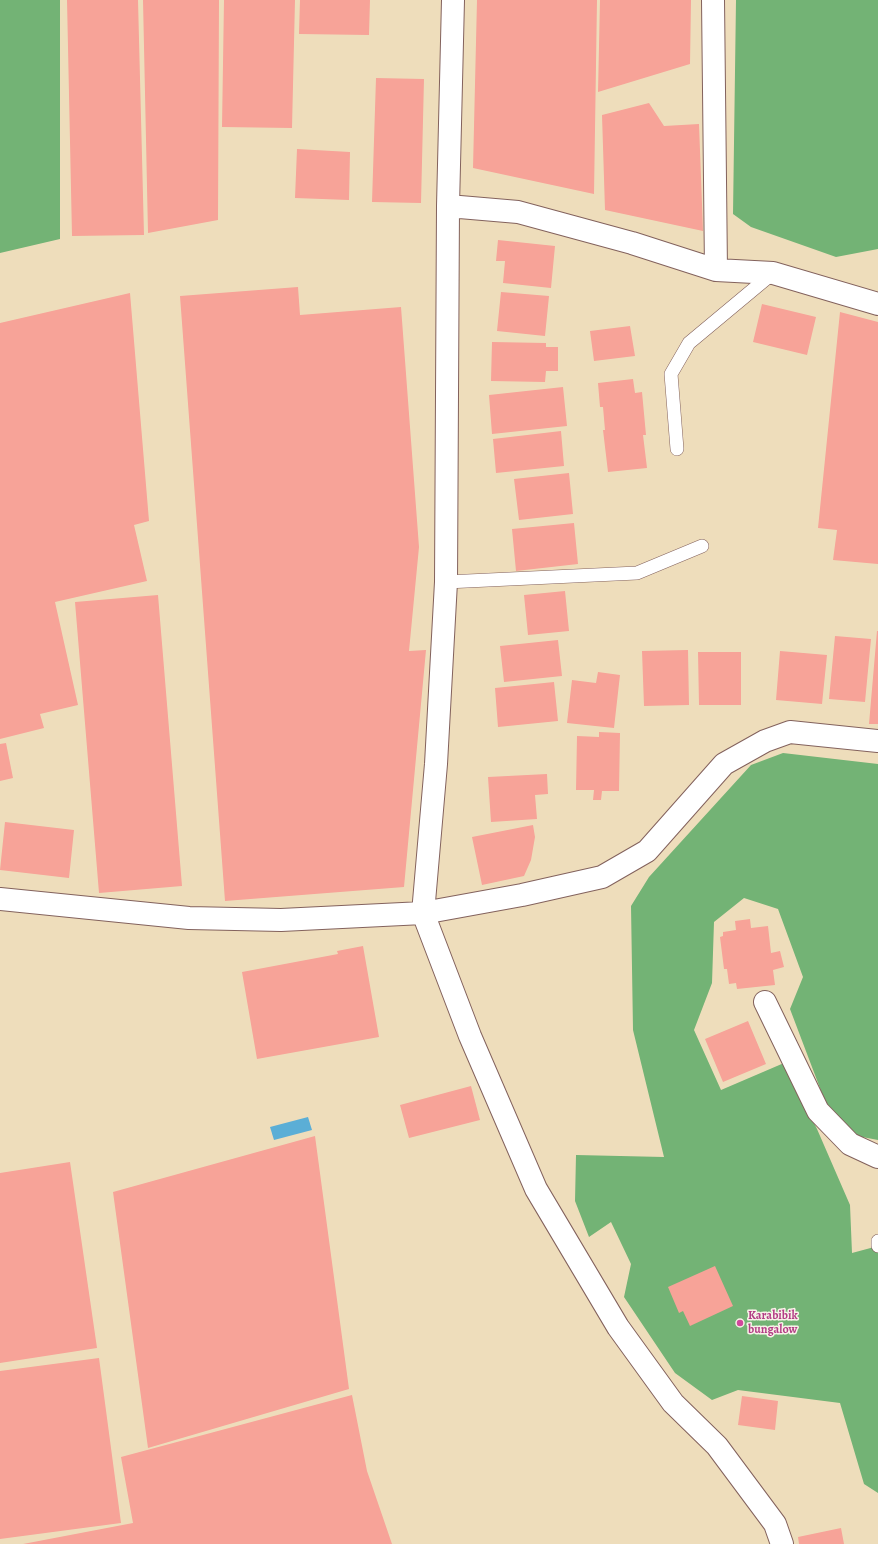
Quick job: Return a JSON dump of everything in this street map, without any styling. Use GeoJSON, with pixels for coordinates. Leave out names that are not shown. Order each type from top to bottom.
{"type":"FeatureCollection","features":[{"type":"Feature","properties":{"kind":"street"},"geometry":{"type":"LineString","coordinates":[[453,0],[448,206],[446,582],[436,764],[423,913],[470,1036],[536,1189],[618,1327],[673,1403],[717,1446],[775,1524],[782,1544]]}},
{"type":"Feature","properties":{"kind":"street"},"geometry":{"type":"LineString","coordinates":[[713,0],[716,270]]}},
{"type":"Feature","properties":{"kind":"street"},"geometry":{"type":"LineString","coordinates":[[448,206],[518,212],[632,243],[716,270],[772,273],[878,304]]}},
{"type":"Feature","properties":{"kind":"street"},"geometry":{"type":"LineString","coordinates":[[0,899],[189,918],[281,920],[423,913],[522,895],[602,876],[647,851],[724,764],[765,741],[790,732],[878,741]]}},
{"type":"Feature","properties":{"kind":"street"},"geometry":{"type":"LineString","coordinates":[[766,1002],[818,1111],[850,1144],[878,1157]]}},
{"type":"Feature","properties":{"kind":"lane"},"geometry":{"type":"LineString","coordinates":[[677,449],[671,374],[689,343],[772,273]]}},
{"type":"Feature","properties":{"kind":"lane"},"geometry":{"type":"LineString","coordinates":[[446,582],[637,573],[702,546]]}},
{"type":"Feature","properties":{"kind":"lane"},"geometry":{"type":"LineString","coordinates":[[878,1240],[878,1246]]}},
{"type":"Feature","properties":{"kind":"green space"},"geometry":{"type":"Polygon","coordinates":[[[0,0],[60,0],[60,239],[0,253],[0,0]]]}},
{"type":"Feature","properties":{"kind":"green space"},"geometry":{"type":"Polygon","coordinates":[[[736,0],[878,0],[878,249],[836,257],[751,227],[733,214],[736,0]]]}},
{"type":"Feature","properties":{"kind":"green space"},"geometry":{"type":"Polygon","coordinates":[[[783,753],[878,764],[878,1140],[857,1136],[826,1104],[790,1009],[803,977],[778,909],[744,898],[714,922],[712,983],[694,1030],[721,1090],[784,1063],[817,1129],[850,1205],[852,1253],[878,1246],[878,1493],[864,1484],[840,1403],[738,1390],[712,1400],[675,1373],[624,1297],[631,1264],[611,1222],[589,1237],[575,1201],[576,1155],[664,1157],[633,1030],[631,906],[649,877],[751,765],[783,753]]]}},
{"type":"Feature","properties":{"kind":"water"},"geometry":{"type":"Polygon","coordinates":[[[308,1117],[312,1130],[274,1140],[270,1127],[308,1117]]]}},
{"type":"Feature","properties":{"kind":"building"},"geometry":{"type":"Polygon","coordinates":[[[67,0],[138,0],[144,235],[72,236],[67,0]]]}},
{"type":"Feature","properties":{"kind":"building"},"geometry":{"type":"Polygon","coordinates":[[[143,0],[219,0],[218,220],[148,233],[143,0]]]}},
{"type":"Feature","properties":{"kind":"building"},"geometry":{"type":"Polygon","coordinates":[[[224,0],[295,0],[292,128],[222,127],[224,0]]]}},
{"type":"Feature","properties":{"kind":"building"},"geometry":{"type":"Polygon","coordinates":[[[300,0],[370,0],[369,35],[299,34],[300,0]]]}},
{"type":"Feature","properties":{"kind":"building"},"geometry":{"type":"Polygon","coordinates":[[[477,0],[597,0],[594,194],[473,168],[477,0]]]}},
{"type":"Feature","properties":{"kind":"building"},"geometry":{"type":"Polygon","coordinates":[[[600,0],[691,0],[690,64],[598,92],[600,0]]]}},
{"type":"Feature","properties":{"kind":"building"},"geometry":{"type":"Polygon","coordinates":[[[376,78],[424,79],[421,203],[372,202],[376,78]]]}},
{"type":"Feature","properties":{"kind":"building"},"geometry":{"type":"Polygon","coordinates":[[[649,103],[664,126],[699,124],[703,231],[605,210],[602,115],[649,103]]]}},
{"type":"Feature","properties":{"kind":"building"},"geometry":{"type":"Polygon","coordinates":[[[297,149],[350,152],[349,200],[295,198],[297,149]]]}},
{"type":"Feature","properties":{"kind":"building"},"geometry":{"type":"Polygon","coordinates":[[[498,240],[555,246],[551,288],[503,283],[505,261],[496,261],[498,240]]]}},
{"type":"Feature","properties":{"kind":"building"},"geometry":{"type":"Polygon","coordinates":[[[298,287],[300,315],[401,307],[419,547],[409,651],[426,650],[404,887],[225,901],[180,296],[298,287]]]}},
{"type":"Feature","properties":{"kind":"building"},"geometry":{"type":"Polygon","coordinates":[[[501,292],[549,296],[545,336],[497,331],[501,292]]]}},
{"type":"Feature","properties":{"kind":"building"},"geometry":{"type":"Polygon","coordinates":[[[130,293],[149,521],[134,525],[147,581],[55,602],[78,705],[40,714],[44,728],[0,739],[0,323],[130,293]]]}},
{"type":"Feature","properties":{"kind":"building"},"geometry":{"type":"Polygon","coordinates":[[[762,304],[816,317],[807,355],[753,342],[762,304]]]}},
{"type":"Feature","properties":{"kind":"building"},"geometry":{"type":"Polygon","coordinates":[[[840,312],[878,322],[878,564],[833,560],[837,530],[818,528],[840,312]]]}},
{"type":"Feature","properties":{"kind":"building"},"geometry":{"type":"Polygon","coordinates":[[[630,326],[635,356],[594,361],[590,331],[630,326]]]}},
{"type":"Feature","properties":{"kind":"building"},"geometry":{"type":"Polygon","coordinates":[[[492,342],[546,343],[546,347],[558,347],[558,371],[546,371],[545,382],[491,381],[492,342]]]}},
{"type":"Feature","properties":{"kind":"building"},"geometry":{"type":"Polygon","coordinates":[[[633,379],[635,393],[642,392],[646,435],[643,435],[647,468],[608,472],[603,430],[605,430],[603,407],[600,407],[598,383],[633,379]]]}},
{"type":"Feature","properties":{"kind":"building"},"geometry":{"type":"Polygon","coordinates":[[[563,387],[567,426],[492,434],[489,395],[563,387]]]}},
{"type":"Feature","properties":{"kind":"building"},"geometry":{"type":"Polygon","coordinates":[[[561,431],[564,466],[496,473],[493,439],[561,431]]]}},
{"type":"Feature","properties":{"kind":"building"},"geometry":{"type":"Polygon","coordinates":[[[569,473],[573,514],[519,520],[514,479],[569,473]]]}},
{"type":"Feature","properties":{"kind":"building"},"geometry":{"type":"Polygon","coordinates":[[[574,523],[578,564],[516,571],[512,529],[574,523]]]}},
{"type":"Feature","properties":{"kind":"building"},"geometry":{"type":"Polygon","coordinates":[[[565,591],[569,631],[528,635],[524,595],[565,591]]]}},
{"type":"Feature","properties":{"kind":"building"},"geometry":{"type":"Polygon","coordinates":[[[158,595],[182,886],[99,893],[75,602],[158,595]]]}},
{"type":"Feature","properties":{"kind":"building"},"geometry":{"type":"Polygon","coordinates":[[[877,631],[878,724],[869,724],[877,631]]]}},
{"type":"Feature","properties":{"kind":"building"},"geometry":{"type":"Polygon","coordinates":[[[835,636],[871,639],[865,702],[829,699],[835,636]]]}},
{"type":"Feature","properties":{"kind":"building"},"geometry":{"type":"Polygon","coordinates":[[[558,640],[562,676],[504,682],[500,646],[558,640]]]}},
{"type":"Feature","properties":{"kind":"building"},"geometry":{"type":"Polygon","coordinates":[[[688,650],[689,705],[644,706],[642,651],[688,650]]]}},
{"type":"Feature","properties":{"kind":"building"},"geometry":{"type":"Polygon","coordinates":[[[780,651],[827,655],[822,704],[776,700],[780,651]]]}},
{"type":"Feature","properties":{"kind":"building"},"geometry":{"type":"Polygon","coordinates":[[[698,652],[741,652],[741,705],[699,705],[698,652]]]}},
{"type":"Feature","properties":{"kind":"building"},"geometry":{"type":"Polygon","coordinates":[[[598,672],[620,675],[614,728],[567,723],[572,680],[596,683],[598,672]]]}},
{"type":"Feature","properties":{"kind":"building"},"geometry":{"type":"Polygon","coordinates":[[[554,682],[558,721],[498,727],[495,688],[554,682]]]}},
{"type":"Feature","properties":{"kind":"building"},"geometry":{"type":"Polygon","coordinates":[[[599,732],[620,733],[619,791],[602,791],[601,800],[593,800],[594,790],[576,790],[577,736],[599,737],[599,732]]]}},
{"type":"Feature","properties":{"kind":"building"},"geometry":{"type":"Polygon","coordinates":[[[6,743],[13,778],[0,781],[0,744],[6,743]]]}},
{"type":"Feature","properties":{"kind":"building"},"geometry":{"type":"Polygon","coordinates":[[[547,774],[548,794],[535,795],[537,819],[491,822],[488,777],[547,774]]]}},
{"type":"Feature","properties":{"kind":"building"},"geometry":{"type":"Polygon","coordinates":[[[5,822],[74,830],[69,878],[0,870],[5,822]]]}},
{"type":"Feature","properties":{"kind":"building"},"geometry":{"type":"Polygon","coordinates":[[[533,825],[535,837],[531,860],[524,876],[482,885],[472,837],[533,825]]]}},
{"type":"Feature","properties":{"kind":"building"},"geometry":{"type":"Polygon","coordinates":[[[750,919],[751,928],[768,926],[771,953],[780,951],[784,967],[773,970],[775,985],[737,989],[736,983],[729,984],[727,969],[724,969],[720,937],[723,936],[723,932],[736,930],[735,921],[750,919]]]}},
{"type":"Feature","properties":{"kind":"building"},"geometry":{"type":"Polygon","coordinates":[[[363,946],[379,1037],[257,1059],[242,972],[338,954],[337,951],[363,946]]]}},
{"type":"Feature","properties":{"kind":"building"},"geometry":{"type":"Polygon","coordinates":[[[748,1021],[766,1064],[723,1082],[705,1039],[748,1021]]]}},
{"type":"Feature","properties":{"kind":"building"},"geometry":{"type":"Polygon","coordinates":[[[471,1086],[480,1120],[409,1138],[400,1105],[471,1086]]]}},
{"type":"Feature","properties":{"kind":"building"},"geometry":{"type":"Polygon","coordinates":[[[315,1136],[349,1389],[148,1448],[113,1192],[315,1136]]]}},
{"type":"Feature","properties":{"kind":"building"},"geometry":{"type":"Polygon","coordinates":[[[70,1162],[97,1348],[0,1363],[0,1173],[70,1162]]]}},
{"type":"Feature","properties":{"kind":"building"},"geometry":{"type":"Polygon","coordinates":[[[715,1266],[733,1306],[690,1326],[683,1311],[679,1313],[668,1287],[715,1266]]]}},
{"type":"Feature","properties":{"kind":"building"},"geometry":{"type":"Polygon","coordinates":[[[99,1358],[121,1523],[0,1539],[0,1371],[99,1358]]]}},
{"type":"Feature","properties":{"kind":"building"},"geometry":{"type":"Polygon","coordinates":[[[352,1395],[367,1471],[392,1544],[23,1544],[133,1523],[121,1457],[352,1395]]]}},
{"type":"Feature","properties":{"kind":"building"},"geometry":{"type":"Polygon","coordinates":[[[742,1396],[778,1401],[775,1430],[738,1425],[742,1396]]]}},
{"type":"Feature","properties":{"kind":"building"},"geometry":{"type":"Polygon","coordinates":[[[841,1528],[844,1544],[799,1544],[798,1537],[841,1528]]]}},
{"type":"Feature","properties":{"kind":"place","name":"Karabibik bungalow"},"geometry":{"type":"Point","coordinates":[740,1323]}}]}
